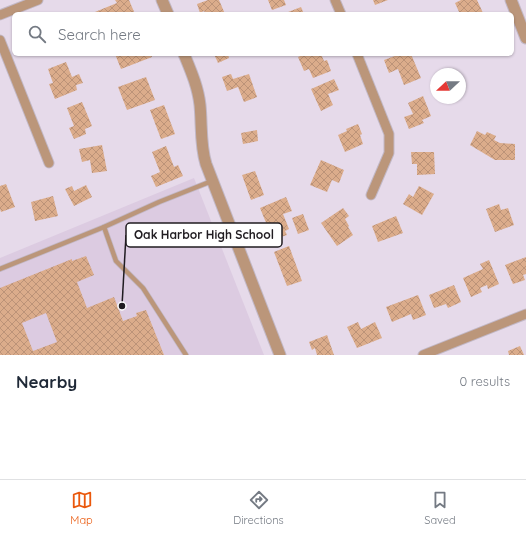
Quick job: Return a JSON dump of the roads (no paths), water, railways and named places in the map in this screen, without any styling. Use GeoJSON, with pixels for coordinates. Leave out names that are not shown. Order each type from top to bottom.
{"type":"FeatureCollection","features":[{"type":"Feature","properties":{"kind":"street"},"geometry":{"type":"LineString","coordinates":[[0,15],[38,0]]}},
{"type":"Feature","properties":{"kind":"street"},"geometry":{"type":"LineString","coordinates":[[162,0],[167,12]]}},
{"type":"Feature","properties":{"kind":"street"},"geometry":{"type":"LineString","coordinates":[[335,0],[340,12]]}},
{"type":"Feature","properties":{"kind":"street"},"geometry":{"type":"LineString","coordinates":[[511,0],[526,38]]}},
{"type":"Feature","properties":{"kind":"street"},"geometry":{"type":"LineString","coordinates":[[0,40],[50,163]]}},
{"type":"Feature","properties":{"kind":"street"},"geometry":{"type":"LineString","coordinates":[[185,56],[198,91],[203,154],[212,181],[280,355]]}},
{"type":"Feature","properties":{"kind":"street"},"geometry":{"type":"LineString","coordinates":[[358,56],[389,134],[389,153],[371,195]]}},
{"type":"Feature","properties":{"kind":"street"},"geometry":{"type":"LineString","coordinates":[[424,355],[526,314]]}},
{"type":"Feature","properties":{"kind":"lane"},"geometry":{"type":"LineString","coordinates":[[0,269],[212,181]]}},
{"type":"Feature","properties":{"kind":"lane"},"geometry":{"type":"LineString","coordinates":[[104,227],[116,261],[143,288],[186,355]]}},
{"type":"Feature","properties":{"kind":"place","name":"Oak Harbor High School"},"geometry":{"type":"Point","coordinates":[122,306]}}]}
